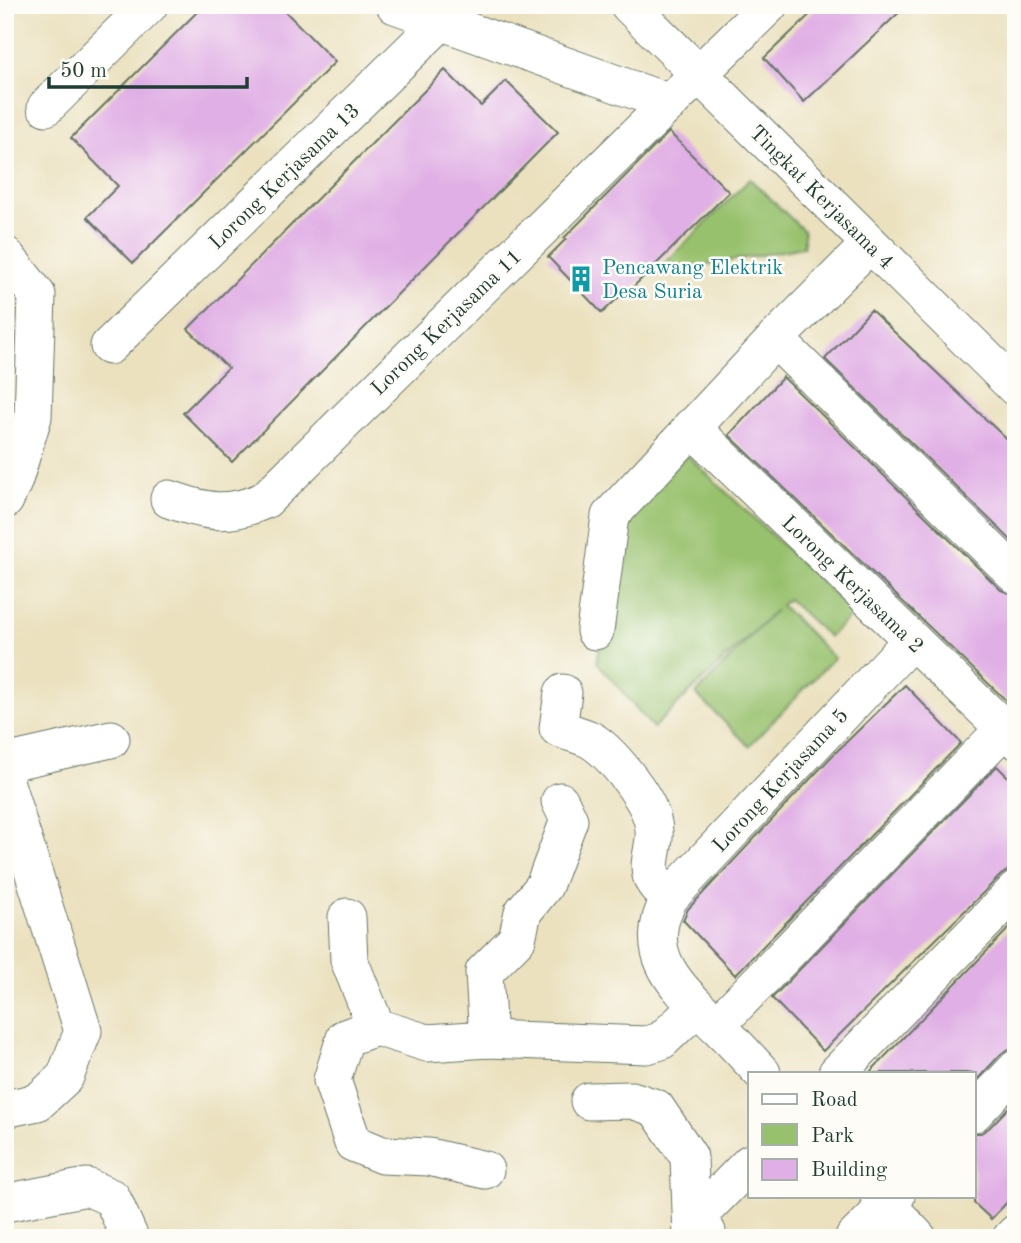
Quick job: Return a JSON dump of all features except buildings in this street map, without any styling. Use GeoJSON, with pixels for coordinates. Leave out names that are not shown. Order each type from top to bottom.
{"type":"FeatureCollection","features":[{"type":"Feature","properties":{"kind":"street"},"geometry":{"type":"LineString","coordinates":[[46,107],[149,5]]}},
{"type":"Feature","properties":{"kind":"street"},"geometry":{"type":"LineString","coordinates":[[395,5],[449,14],[670,103]]}},
{"type":"Feature","properties":{"kind":"street","name":"Tingkat Kerjasama 4"},"geometry":{"type":"LineString","coordinates":[[629,5],[1016,388]]}},
{"type":"Feature","properties":{"kind":"street","name":"Lorong Kerjasama 11"},"geometry":{"type":"LineString","coordinates":[[169,499],[204,511],[226,512],[265,500],[769,5]]}},
{"type":"Feature","properties":{"kind":"street","name":"Lorong Kerjasama 13"},"geometry":{"type":"LineString","coordinates":[[110,346],[449,14]]}},
{"type":"Feature","properties":{"kind":"street"},"geometry":{"type":"LineString","coordinates":[[595,631],[610,516],[775,339],[870,244]]}},
{"type":"Feature","properties":{"kind":"street"},"geometry":{"type":"LineString","coordinates":[[5,255],[37,295],[33,417],[14,480],[5,500]]}},
{"type":"Feature","properties":{"kind":"street"},"geometry":{"type":"LineString","coordinates":[[775,339],[1016,575]]}},
{"type":"Feature","properties":{"kind":"street","name":"Lorong Kerjasama 2"},"geometry":{"type":"LineString","coordinates":[[691,427],[1010,734]]}},
{"type":"Feature","properties":{"kind":"street","name":"Lorong Kerjasama 5"},"geometry":{"type":"LineString","coordinates":[[664,911],[912,640]]}},
{"type":"Feature","properties":{"kind":"street"},"geometry":{"type":"LineString","coordinates":[[562,693],[558,728],[591,740],[619,766],[645,803],[652,818],[655,832],[649,866],[664,911],[658,947],[664,966],[761,1072]]}},
{"type":"Feature","properties":{"kind":"street"},"geometry":{"type":"LineString","coordinates":[[485,1170],[429,1157],[382,1155],[353,1143],[332,1080],[345,1038],[376,1027],[427,1043],[488,1039],[646,1045],[661,1041],[707,1016],[1010,734]]}},
{"type":"Feature","properties":{"kind":"street"},"geometry":{"type":"LineString","coordinates":[[5,763],[111,739]]}},
{"type":"Feature","properties":{"kind":"street"},"geometry":{"type":"LineString","coordinates":[[5,781],[83,1031],[65,1077],[38,1102],[5,1109]]}},
{"type":"Feature","properties":{"kind":"street"},"geometry":{"type":"LineString","coordinates":[[488,1039],[484,972],[517,939],[523,912],[544,886],[569,820],[560,801]]}},
{"type":"Feature","properties":{"kind":"street"},"geometry":{"type":"LineString","coordinates":[[838,1072],[1016,890]]}},
{"type":"Feature","properties":{"kind":"street"},"geometry":{"type":"LineString","coordinates":[[347,917],[349,960],[376,1027]]}},
{"type":"Feature","properties":{"kind":"street"},"geometry":{"type":"LineString","coordinates":[[976,1111],[1016,1069]]}},
{"type":"Feature","properties":{"kind":"street"},"geometry":{"type":"LineString","coordinates":[[589,1101],[632,1100],[656,1108],[689,1157],[692,1238]]}},
{"type":"Feature","properties":{"kind":"street"},"geometry":{"type":"LineString","coordinates":[[712,1238],[695,1219],[748,1165]]}},
{"type":"Feature","properties":{"kind":"street"},"geometry":{"type":"LineString","coordinates":[[5,1203],[87,1187],[112,1198],[131,1238]]}},
{"type":"Feature","properties":{"kind":"street"},"geometry":{"type":"LineString","coordinates":[[854,1238],[887,1199],[918,1238]]}},
{"type":"Feature","properties":{"kind":"street"},"geometry":{"type":"LineString","coordinates":[[1011,1238],[1016,1233]]}},
{"type":"Feature","properties":{"kind":"green space"},"geometry":{"type":"Polygon","coordinates":[[[750,179],[804,231],[804,247],[653,275],[750,179]]]}},
{"type":"Feature","properties":{"kind":"green space"},"geometry":{"type":"Polygon","coordinates":[[[687,455],[854,613],[829,637],[788,599],[781,605],[834,658],[749,746],[696,694],[776,610],[653,728],[597,662],[622,519],[687,455]]]}},
{"type":"Feature","properties":{"kind":"place","name":"Pencawang Elektrik Desa Suria"},"geometry":{"type":"Point","coordinates":[581,279]}}]}
